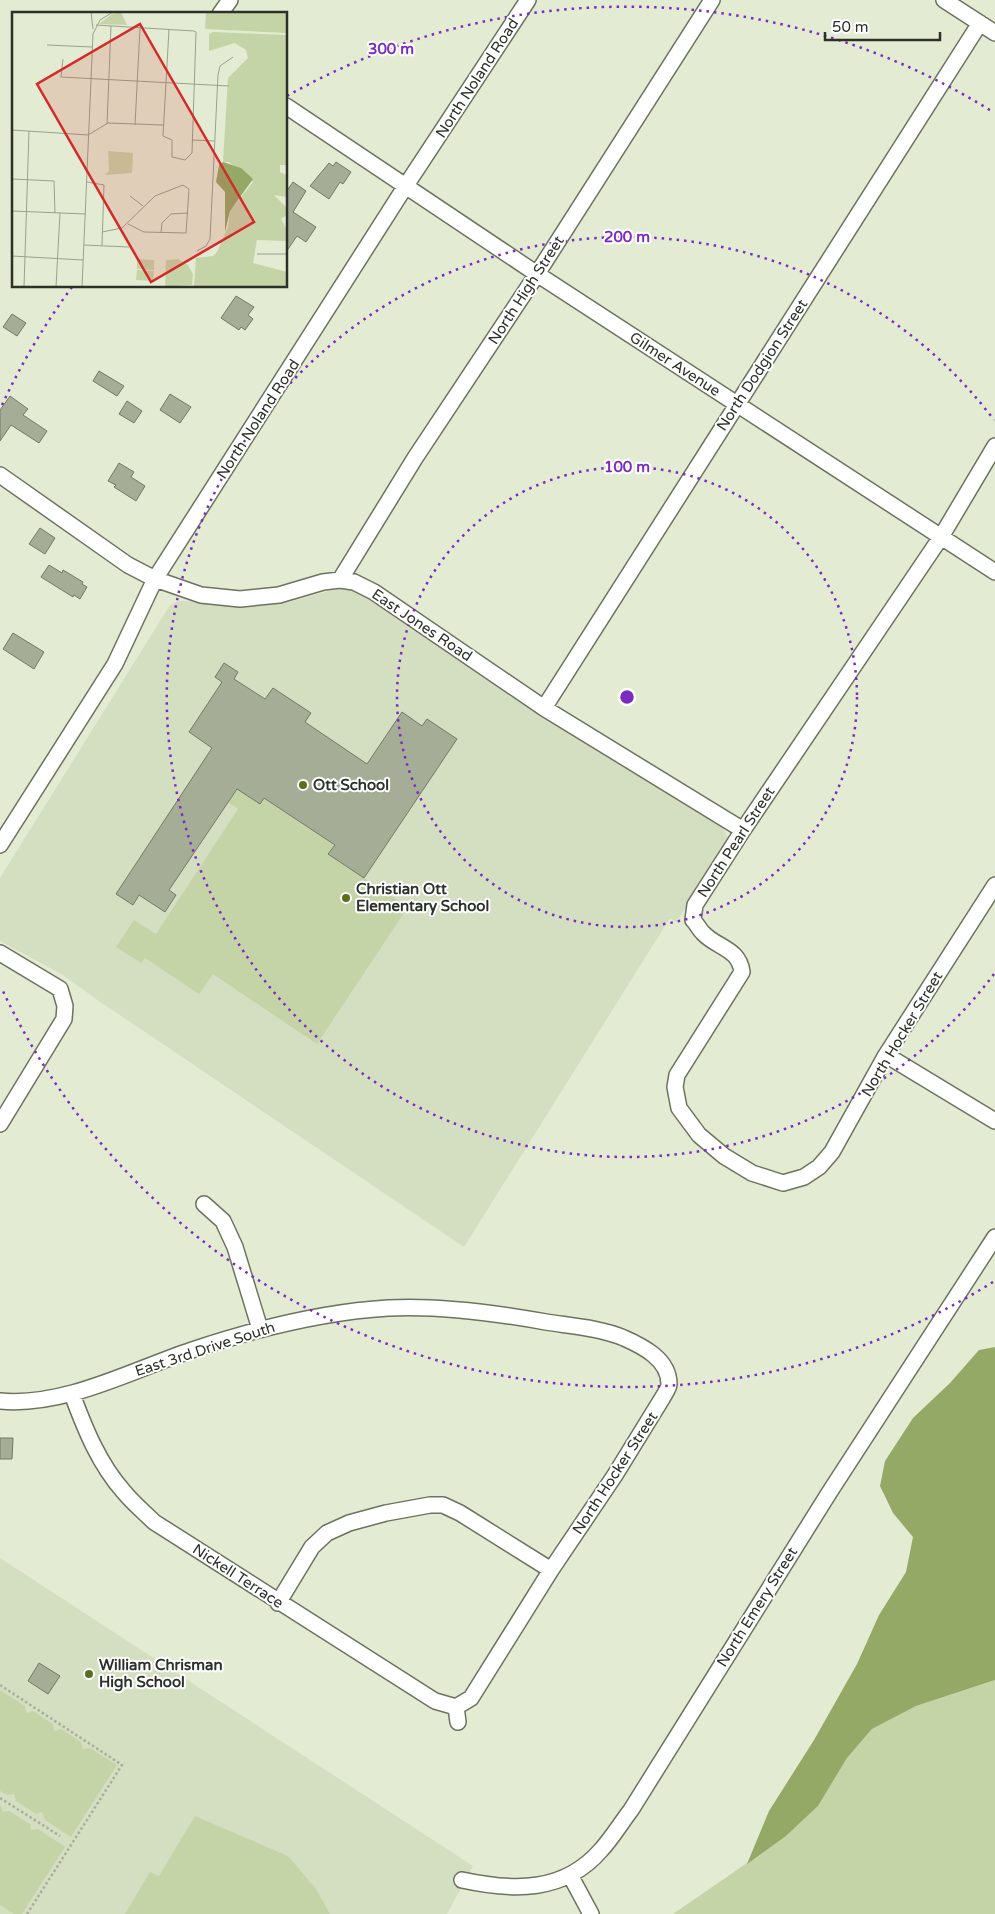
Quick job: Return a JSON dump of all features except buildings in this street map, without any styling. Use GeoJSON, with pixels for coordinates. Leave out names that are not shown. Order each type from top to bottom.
{"type":"FeatureCollection","features":[{"type":"Feature","properties":{"kind":"street"},"geometry":{"type":"LineString","coordinates":[[221,12],[230,0]]}},
{"type":"Feature","properties":{"kind":"street","name":"North Noland Road"},"geometry":{"type":"LineString","coordinates":[[0,845],[115,664],[155,580],[528,0]]}},
{"type":"Feature","properties":{"kind":"street","name":"North High Street"},"geometry":{"type":"LineString","coordinates":[[340,580],[415,458],[537,274],[712,0]]}},
{"type":"Feature","properties":{"kind":"street"},"geometry":{"type":"LineString","coordinates":[[944,0],[995,33]]}},
{"type":"Feature","properties":{"kind":"street","name":"North Dodgion Street"},"geometry":{"type":"LineString","coordinates":[[544,708],[980,23]]}},
{"type":"Feature","properties":{"kind":"street","name":"Gilmer Avenue"},"geometry":{"type":"LineString","coordinates":[[288,107],[537,274],[995,572]]}},
{"type":"Feature","properties":{"kind":"street","name":"North Pearl Street"},"geometry":{"type":"LineString","coordinates":[[804,1177],[783,1183],[752,1173],[724,1156],[699,1136],[679,1108],[676,1094],[677,1075],[742,972],[740,962],[736,957],[704,934],[694,920],[695,905],[743,830],[941,537],[995,446]]}},
{"type":"Feature","properties":{"kind":"street","name":"East Jones Road"},"geometry":{"type":"LineString","coordinates":[[0,475],[128,564],[155,580],[201,595],[240,599],[279,595],[323,582],[340,580],[354,582],[374,592],[544,708],[743,830]]}},
{"type":"Feature","properties":{"kind":"street","name":"North Hocker Street"},"geometry":{"type":"LineString","coordinates":[[804,1177],[820,1167],[832,1152],[886,1054],[995,885]]}},
{"type":"Feature","properties":{"kind":"street"},"geometry":{"type":"LineString","coordinates":[[0,953],[60,989],[65,1006],[64,1019],[0,1124]]}},
{"type":"Feature","properties":{"kind":"street"},"geometry":{"type":"LineString","coordinates":[[886,1054],[995,1121]]}},
{"type":"Feature","properties":{"kind":"street"},"geometry":{"type":"LineString","coordinates":[[204,1204],[222,1221],[236,1247],[260,1329]]}},
{"type":"Feature","properties":{"kind":"street","name":"North Emery Street"},"geometry":{"type":"LineString","coordinates":[[462,1880],[492,1887],[523,1888],[550,1883],[570,1875],[588,1863],[601,1850],[631,1810],[829,1493],[995,1238]]}},
{"type":"Feature","properties":{"kind":"street","name":"East 3rd Drive South"},"geometry":{"type":"LineString","coordinates":[[0,1401],[15,1402],[72,1394],[192,1350],[260,1329],[388,1308],[443,1309],[502,1314],[613,1334],[640,1345],[656,1356],[667,1372]]}},
{"type":"Feature","properties":{"kind":"street","name":"North Hocker Street"},"geometry":{"type":"LineString","coordinates":[[457,1714],[471,1698],[663,1397],[669,1385],[667,1372]]}},
{"type":"Feature","properties":{"kind":"street","name":"Nickell Terrace"},"geometry":{"type":"LineString","coordinates":[[72,1394],[87,1434],[103,1464],[123,1492],[154,1522],[457,1714]]}},
{"type":"Feature","properties":{"kind":"street"},"geometry":{"type":"LineString","coordinates":[[278,1602],[312,1547],[327,1533],[386,1513],[430,1505],[443,1505],[460,1513],[551,1570]]}},
{"type":"Feature","properties":{"kind":"street"},"geometry":{"type":"LineString","coordinates":[[570,1875],[591,1914]]}},
{"type":"Feature","properties":{"kind":"path"},"geometry":{"type":"LineString","coordinates":[[0,1685],[122,1765],[26,1914]]}},
{"type":"Feature","properties":{"kind":"path"},"geometry":{"type":"LineString","coordinates":[[0,1798],[60,1836]]}},
{"type":"Feature","properties":{"kind":"shaded area","name":"Christian Ott Elementary School"},"geometry":{"type":"Polygon","coordinates":[[[340,588],[360,591],[380,601],[723,828],[728,839],[724,852],[676,922],[670,918],[464,1247],[63,975],[0,941],[0,878],[170,605],[179,601],[286,603],[340,588]]]}},
{"type":"Feature","properties":{"kind":"shaded area"},"geometry":{"type":"Polygon","coordinates":[[[237,789],[264,798],[335,845],[329,855],[408,907],[317,1044],[213,974],[199,994],[145,958],[141,963],[116,947],[134,920],[156,934],[238,809],[228,802],[237,789]]]}},
{"type":"Feature","properties":{"kind":"shaded area"},"geometry":{"type":"Polygon","coordinates":[[[995,1347],[995,1680],[916,1706],[872,1729],[847,1758],[818,1806],[786,1836],[747,1864],[769,1811],[814,1740],[857,1664],[879,1615],[906,1572],[913,1537],[893,1513],[880,1486],[885,1461],[913,1418],[950,1383],[979,1350],[995,1347]]]}},
{"type":"Feature","properties":{"kind":"shaded area","name":"William Chrisman High School"},"geometry":{"type":"Polygon","coordinates":[[[0,1558],[473,1866],[447,1914],[0,1914],[0,1558]]]}},
{"type":"Feature","properties":{"kind":"shaded area"},"geometry":{"type":"Polygon","coordinates":[[[995,1680],[995,1914],[673,1914],[786,1836],[818,1806],[847,1758],[872,1729],[916,1706],[995,1680]]]}},
{"type":"Feature","properties":{"kind":"shaded area"},"geometry":{"type":"Polygon","coordinates":[[[0,1690],[25,1706],[26,1713],[33,1711],[53,1724],[54,1731],[61,1729],[81,1742],[83,1749],[90,1748],[117,1765],[71,1837],[45,1820],[42,1812],[36,1814],[16,1801],[14,1794],[7,1795],[0,1791],[0,1690]]]}},
{"type":"Feature","properties":{"kind":"shaded area"},"geometry":{"type":"Polygon","coordinates":[[[0,1805],[3,1812],[9,1811],[30,1824],[31,1830],[38,1829],[65,1847],[22,1914],[14,1914],[0,1905],[0,1805]]]}},
{"type":"Feature","properties":{"kind":"shaded area"},"geometry":{"type":"Polygon","coordinates":[[[195,1816],[288,1856],[316,1889],[330,1914],[125,1914],[150,1872],[159,1876],[195,1816]]]}},
{"type":"Feature","properties":{"kind":"place","name":"Ott School"},"geometry":{"type":"Point","coordinates":[303,785]}},
{"type":"Feature","properties":{"kind":"place","name":"Christian Ott Elementary School"},"geometry":{"type":"Point","coordinates":[346,898]}},
{"type":"Feature","properties":{"kind":"place","name":"William Chrisman High School"},"geometry":{"type":"Point","coordinates":[89,1674]}}]}
